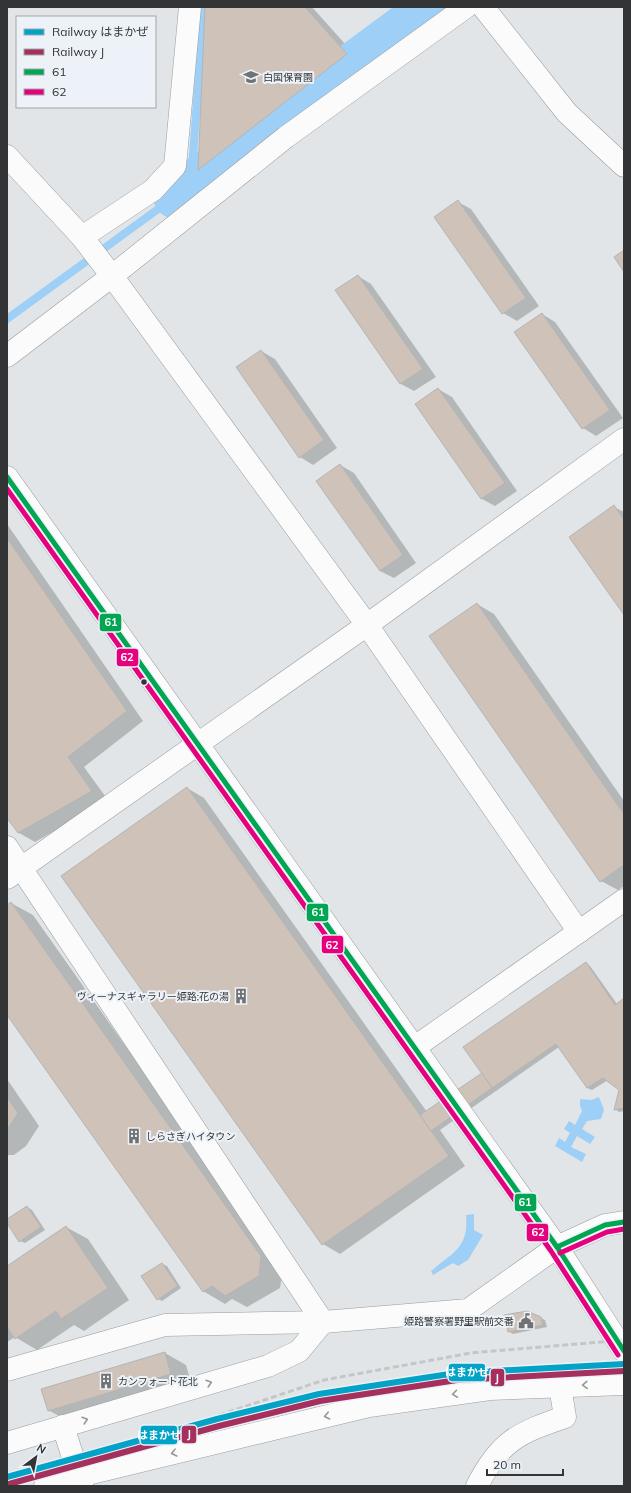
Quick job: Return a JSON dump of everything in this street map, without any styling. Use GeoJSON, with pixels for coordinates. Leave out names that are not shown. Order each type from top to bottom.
{"type":"FeatureCollection","features":[{"type":"Feature","properties":{"kind":"street"},"geometry":{"type":"LineString","coordinates":[[82,237],[153,190],[175,166],[190,7]]}},
{"type":"Feature","properties":{"kind":"street"},"geometry":{"type":"LineString","coordinates":[[7,356],[112,276],[286,136],[466,7]]}},
{"type":"Feature","properties":{"kind":"street"},"geometry":{"type":"LineString","coordinates":[[483,7],[566,113],[624,166]]}},
{"type":"Feature","properties":{"kind":"street"},"geometry":{"type":"LineString","coordinates":[[7,156],[82,237],[112,276],[367,625],[579,932]]}},
{"type":"Feature","properties":{"kind":"street"},"geometry":{"type":"LineString","coordinates":[[15,873],[197,743],[367,625],[624,439]]}},
{"type":"Feature","properties":{"kind":"street"},"geometry":{"type":"LineString","coordinates":[[7,477],[557,1247],[624,1351]]}},
{"type":"Feature","properties":{"kind":"street"},"geometry":{"type":"LineString","coordinates":[[7,846],[15,873],[323,1322]]}},
{"type":"Feature","properties":{"kind":"street"},"geometry":{"type":"LineString","coordinates":[[415,1047],[624,900]]}},
{"type":"Feature","properties":{"kind":"street"},"geometry":{"type":"LineString","coordinates":[[7,1370],[165,1325],[323,1322],[468,1310],[557,1247],[605,1224],[624,1222]]}},
{"type":"Feature","properties":{"kind":"street"},"geometry":{"type":"LineString","coordinates":[[7,1443],[268,1366],[298,1350],[323,1322]]}},
{"type":"Feature","properties":{"kind":"street"},"geometry":{"type":"LineString","coordinates":[[45,1486],[81,1481],[369,1406],[490,1389],[624,1384]]}},
{"type":"Feature","properties":{"kind":"street"},"geometry":{"type":"LineString","coordinates":[[477,1486],[487,1466],[506,1444],[535,1427],[565,1417],[560,1386]]}},
{"type":"Feature","properties":{"kind":"street"},"geometry":{"type":"LineString","coordinates":[[63,1426],[81,1481]]}},
{"type":"Feature","properties":{"kind":"water"},"geometry":{"type":"Polygon","coordinates":[[[599,1097],[604,1110],[601,1119],[587,1121],[582,1129],[595,1137],[590,1144],[577,1136],[571,1147],[586,1154],[582,1162],[555,1146],[559,1138],[565,1142],[570,1133],[564,1129],[569,1121],[575,1125],[582,1111],[580,1099],[591,1100],[599,1097]]]}},
{"type":"Feature","properties":{"kind":"water"},"geometry":{"type":"Polygon","coordinates":[[[474,1214],[474,1230],[483,1235],[468,1260],[458,1266],[453,1263],[433,1275],[431,1271],[453,1254],[462,1242],[465,1235],[466,1215],[474,1214]]]}},
{"type":"Feature","properties":{"kind":"building"},"geometry":{"type":"Polygon","coordinates":[[[205,7],[305,7],[347,54],[198,170],[205,7]]]}},
{"type":"Feature","properties":{"kind":"building"},"geometry":{"type":"Polygon","coordinates":[[[458,200],[526,298],[502,314],[434,217],[458,200]]]}},
{"type":"Feature","properties":{"kind":"building"},"geometry":{"type":"Polygon","coordinates":[[[624,250],[624,272],[614,257],[624,250]]]}},
{"type":"Feature","properties":{"kind":"building"},"geometry":{"type":"Polygon","coordinates":[[[358,275],[423,369],[400,384],[335,290],[358,275]]]}},
{"type":"Feature","properties":{"kind":"building"},"geometry":{"type":"Polygon","coordinates":[[[542,313],[610,410],[582,429],[514,332],[542,313]]]}},
{"type":"Feature","properties":{"kind":"building"},"geometry":{"type":"Polygon","coordinates":[[[261,350],[324,440],[299,458],[236,367],[261,350]]]}},
{"type":"Feature","properties":{"kind":"building"},"geometry":{"type":"Polygon","coordinates":[[[438,388],[505,483],[481,499],[415,404],[438,388]]]}},
{"type":"Feature","properties":{"kind":"building"},"geometry":{"type":"Polygon","coordinates":[[[340,464],[403,555],[380,571],[316,481],[340,464]]]}},
{"type":"Feature","properties":{"kind":"building"},"geometry":{"type":"Polygon","coordinates":[[[614,505],[624,520],[624,615],[569,537],[614,505]]]}},
{"type":"Feature","properties":{"kind":"building"},"geometry":{"type":"Polygon","coordinates":[[[7,538],[127,711],[68,757],[92,791],[18,833],[7,818],[7,538]]]}},
{"type":"Feature","properties":{"kind":"building"},"geometry":{"type":"Polygon","coordinates":[[[477,603],[624,814],[624,865],[600,882],[429,636],[477,603]]]}},
{"type":"Feature","properties":{"kind":"building","name":"ヴィーナスギャラリー姫路;花の湯"},"geometry":{"type":"Polygon","coordinates":[[[187,787],[449,1156],[322,1245],[61,876],[187,787]]]}},
{"type":"Feature","properties":{"kind":"building","name":"しらさぎハイタウン"},"geometry":{"type":"Polygon","coordinates":[[[11,902],[261,1256],[259,1276],[225,1296],[212,1286],[203,1292],[7,1015],[7,905],[11,902]]]}},
{"type":"Feature","properties":{"kind":"building"},"geometry":{"type":"Polygon","coordinates":[[[586,962],[615,1005],[624,998],[624,1108],[614,1110],[619,1090],[603,1078],[587,1088],[556,1044],[492,1088],[463,1047],[586,962]]]}},
{"type":"Feature","properties":{"kind":"building"},"geometry":{"type":"Polygon","coordinates":[[[482,1073],[492,1088],[431,1131],[420,1115],[482,1073]]]}},
{"type":"Feature","properties":{"kind":"building"},"geometry":{"type":"Polygon","coordinates":[[[7,1097],[18,1113],[7,1130],[7,1097]]]}},
{"type":"Feature","properties":{"kind":"building"},"geometry":{"type":"Polygon","coordinates":[[[27,1206],[41,1227],[19,1242],[7,1223],[7,1219],[27,1206]]]}},
{"type":"Feature","properties":{"kind":"building"},"geometry":{"type":"Polygon","coordinates":[[[66,1226],[108,1288],[61,1319],[56,1311],[15,1339],[7,1327],[7,1266],[66,1226]]]}},
{"type":"Feature","properties":{"kind":"building"},"geometry":{"type":"Polygon","coordinates":[[[162,1263],[178,1286],[157,1300],[141,1276],[162,1263]]]}},
{"type":"Feature","properties":{"kind":"building"},"geometry":{"type":"Polygon","coordinates":[[[527,1311],[541,1317],[543,1325],[508,1332],[504,1315],[527,1311]]]}},
{"type":"Feature","properties":{"kind":"building","name":"カンフォート花北"},"geometry":{"type":"Polygon","coordinates":[[[165,1352],[171,1374],[48,1411],[41,1389],[165,1352]]]}},
{"type":"Feature","properties":{"kind":"waterway"},"geometry":{"type":"LineString","coordinates":[[7,319],[176,196],[192,169],[204,7]]}},
{"type":"Feature","properties":{"kind":"waterway"},"geometry":{"type":"LineString","coordinates":[[176,196],[432,7]]}},
{"type":"Feature","properties":{"kind":"railway"},"geometry":{"type":"LineString","coordinates":[[160,1435],[324,1380],[471,1353],[624,1340]]}},
{"type":"Feature","properties":{"kind":"rail line","name":"はまかぜ"},"geometry":{"type":"LineString","coordinates":[[7,1477],[217,1419],[319,1394],[456,1373],[624,1364]]}},
{"type":"Feature","properties":{"kind":"rail line","name":"J"},"geometry":{"type":"LineString","coordinates":[[9,1484],[219,1426],[320,1401],[457,1380],[624,1371]]}},
{"type":"Feature","properties":{"kind":"transit line","name":"61"},"geometry":{"type":"LineString","coordinates":[[7,477],[557,1247],[624,1351]]}},
{"type":"Feature","properties":{"kind":"transit line","name":"62"},"geometry":{"type":"LineString","coordinates":[[7,489],[551,1251],[618,1355]]}},
{"type":"Feature","properties":{"kind":"transit line","name":"61"},"geometry":{"type":"LineString","coordinates":[[557,1247],[605,1225],[624,1222]]}},
{"type":"Feature","properties":{"kind":"transit line","name":"62"},"geometry":{"type":"LineString","coordinates":[[560,1253],[607,1232],[624,1229]]}},
{"type":"Feature","properties":{"kind":"place","name":"白国保育園"},"geometry":{"type":"Point","coordinates":[251,77]}},
{"type":"Feature","properties":{"kind":"place","name":"ヴィーナスギャラリー姫路;花の湯"},"geometry":{"type":"Point","coordinates":[241,996]}},
{"type":"Feature","properties":{"kind":"place","name":"しらさぎハイタウン"},"geometry":{"type":"Point","coordinates":[134,1136]}},
{"type":"Feature","properties":{"kind":"place","name":"姫路警察署野里駅前交番"},"geometry":{"type":"Point","coordinates":[526,1321]}},
{"type":"Feature","properties":{"kind":"place","name":"カンフォート花北"},"geometry":{"type":"Point","coordinates":[106,1381]}}]}
